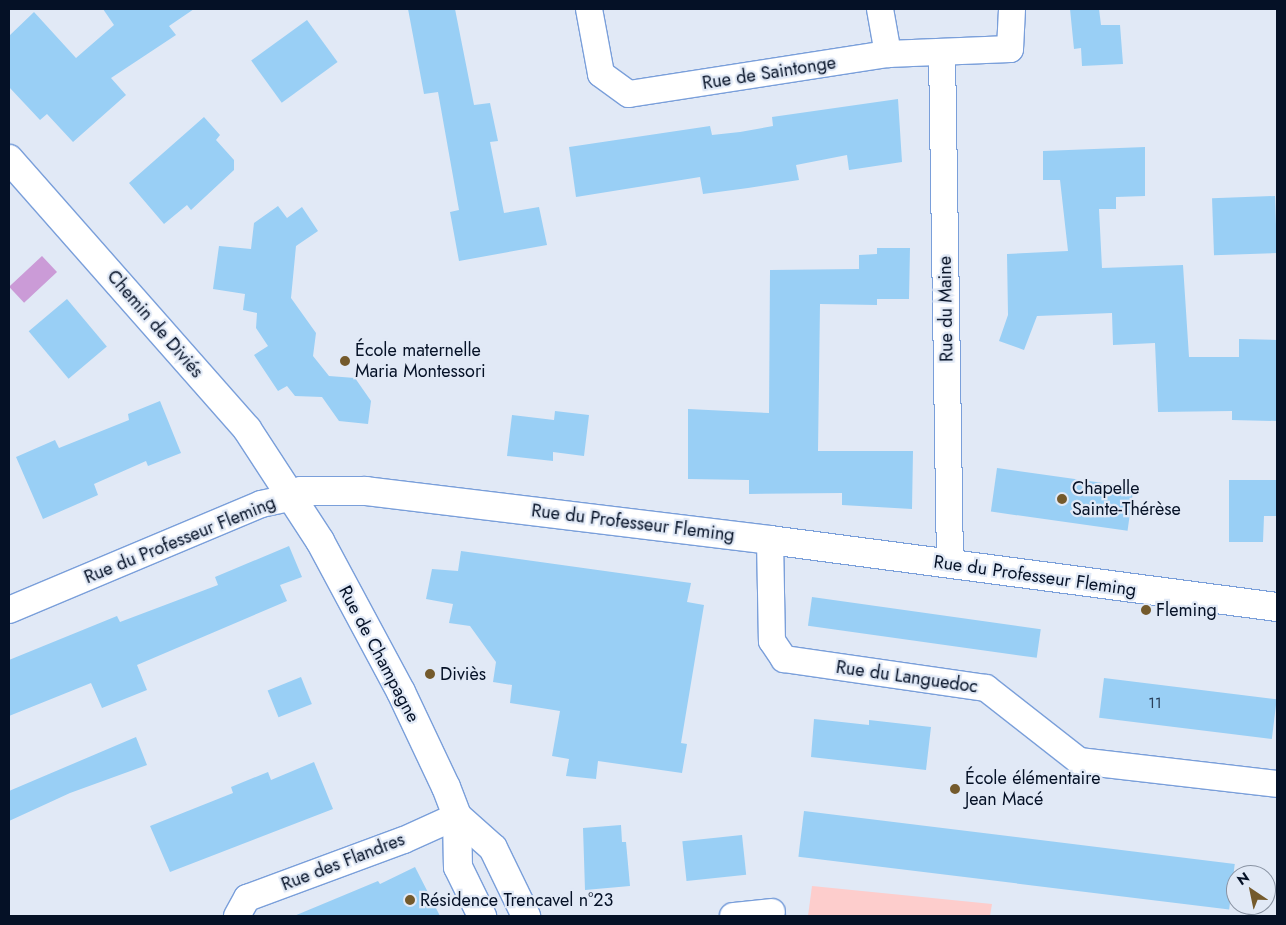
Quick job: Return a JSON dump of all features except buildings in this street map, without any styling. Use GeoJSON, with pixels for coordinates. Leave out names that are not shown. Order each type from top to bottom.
{"type":"FeatureCollection","features":[{"type":"Feature","properties":{"kind":"street","name":"Rue de Saintonge"},"geometry":{"type":"LineString","coordinates":[[589,9],[601,74],[629,94],[888,54],[1010,49],[1012,9]]}},
{"type":"Feature","properties":{"kind":"street"},"geometry":{"type":"LineString","coordinates":[[880,9],[888,54]]}},
{"type":"Feature","properties":{"kind":"street","name":"Rue du Maine"},"geometry":{"type":"LineString","coordinates":[[942,53],[950,564]]}},
{"type":"Feature","properties":{"kind":"street","name":"Chemin de Diviés"},"geometry":{"type":"LineString","coordinates":[[9,159],[247,429],[290,498]]}},
{"type":"Feature","properties":{"kind":"street","name":"Rue du Professeur Fleming"},"geometry":{"type":"LineString","coordinates":[[9,610],[260,504],[290,498],[302,491],[366,491],[770,540],[1277,607]]}},
{"type":"Feature","properties":{"kind":"street","name":"Rue de Champagne"},"geometry":{"type":"LineString","coordinates":[[290,498],[320,541],[401,692],[457,816]]}},
{"type":"Feature","properties":{"kind":"street","name":"Rue du Languedoc"},"geometry":{"type":"LineString","coordinates":[[770,540],[772,641],[784,659],[986,688],[1079,761],[1277,784]]}},
{"type":"Feature","properties":{"kind":"street"},"geometry":{"type":"LineString","coordinates":[[457,816],[458,867],[482,916]]}},
{"type":"Feature","properties":{"kind":"street"},"geometry":{"type":"LineString","coordinates":[[457,816],[493,848],[526,916]]}},
{"type":"Feature","properties":{"kind":"street","name":"Rue des Flandres"},"geometry":{"type":"LineString","coordinates":[[237,916],[248,898],[404,840],[457,816]]}},
{"type":"Feature","properties":{"kind":"street"},"geometry":{"type":"LineString","coordinates":[[733,916],[772,912]]}},
{"type":"Feature","properties":{"kind":"shaded area"},"geometry":{"type":"Polygon","coordinates":[[[42,256],[57,272],[24,303],[9,287],[42,256]]]}},
{"type":"Feature","properties":{"kind":"shaded area"},"geometry":{"type":"Polygon","coordinates":[[[812,886],[992,904],[990,916],[808,916],[812,886]]]}},
{"type":"Feature","properties":{"kind":"place","name":"École maternelle Maria Montessori"},"geometry":{"type":"Point","coordinates":[345,361]}},
{"type":"Feature","properties":{"kind":"place","name":"Chapelle Sainte-Thérèse"},"geometry":{"type":"Point","coordinates":[1062,499]}},
{"type":"Feature","properties":{"kind":"place","name":"Fleming"},"geometry":{"type":"Point","coordinates":[1146,610]}},
{"type":"Feature","properties":{"kind":"place","name":"Diviès"},"geometry":{"type":"Point","coordinates":[430,674]}},
{"type":"Feature","properties":{"kind":"place","name":"École élémentaire Jean Macé"},"geometry":{"type":"Point","coordinates":[955,789]}},
{"type":"Feature","properties":{"kind":"place","name":"Résidence Trencavel n°23"},"geometry":{"type":"Point","coordinates":[410,900]}}]}
